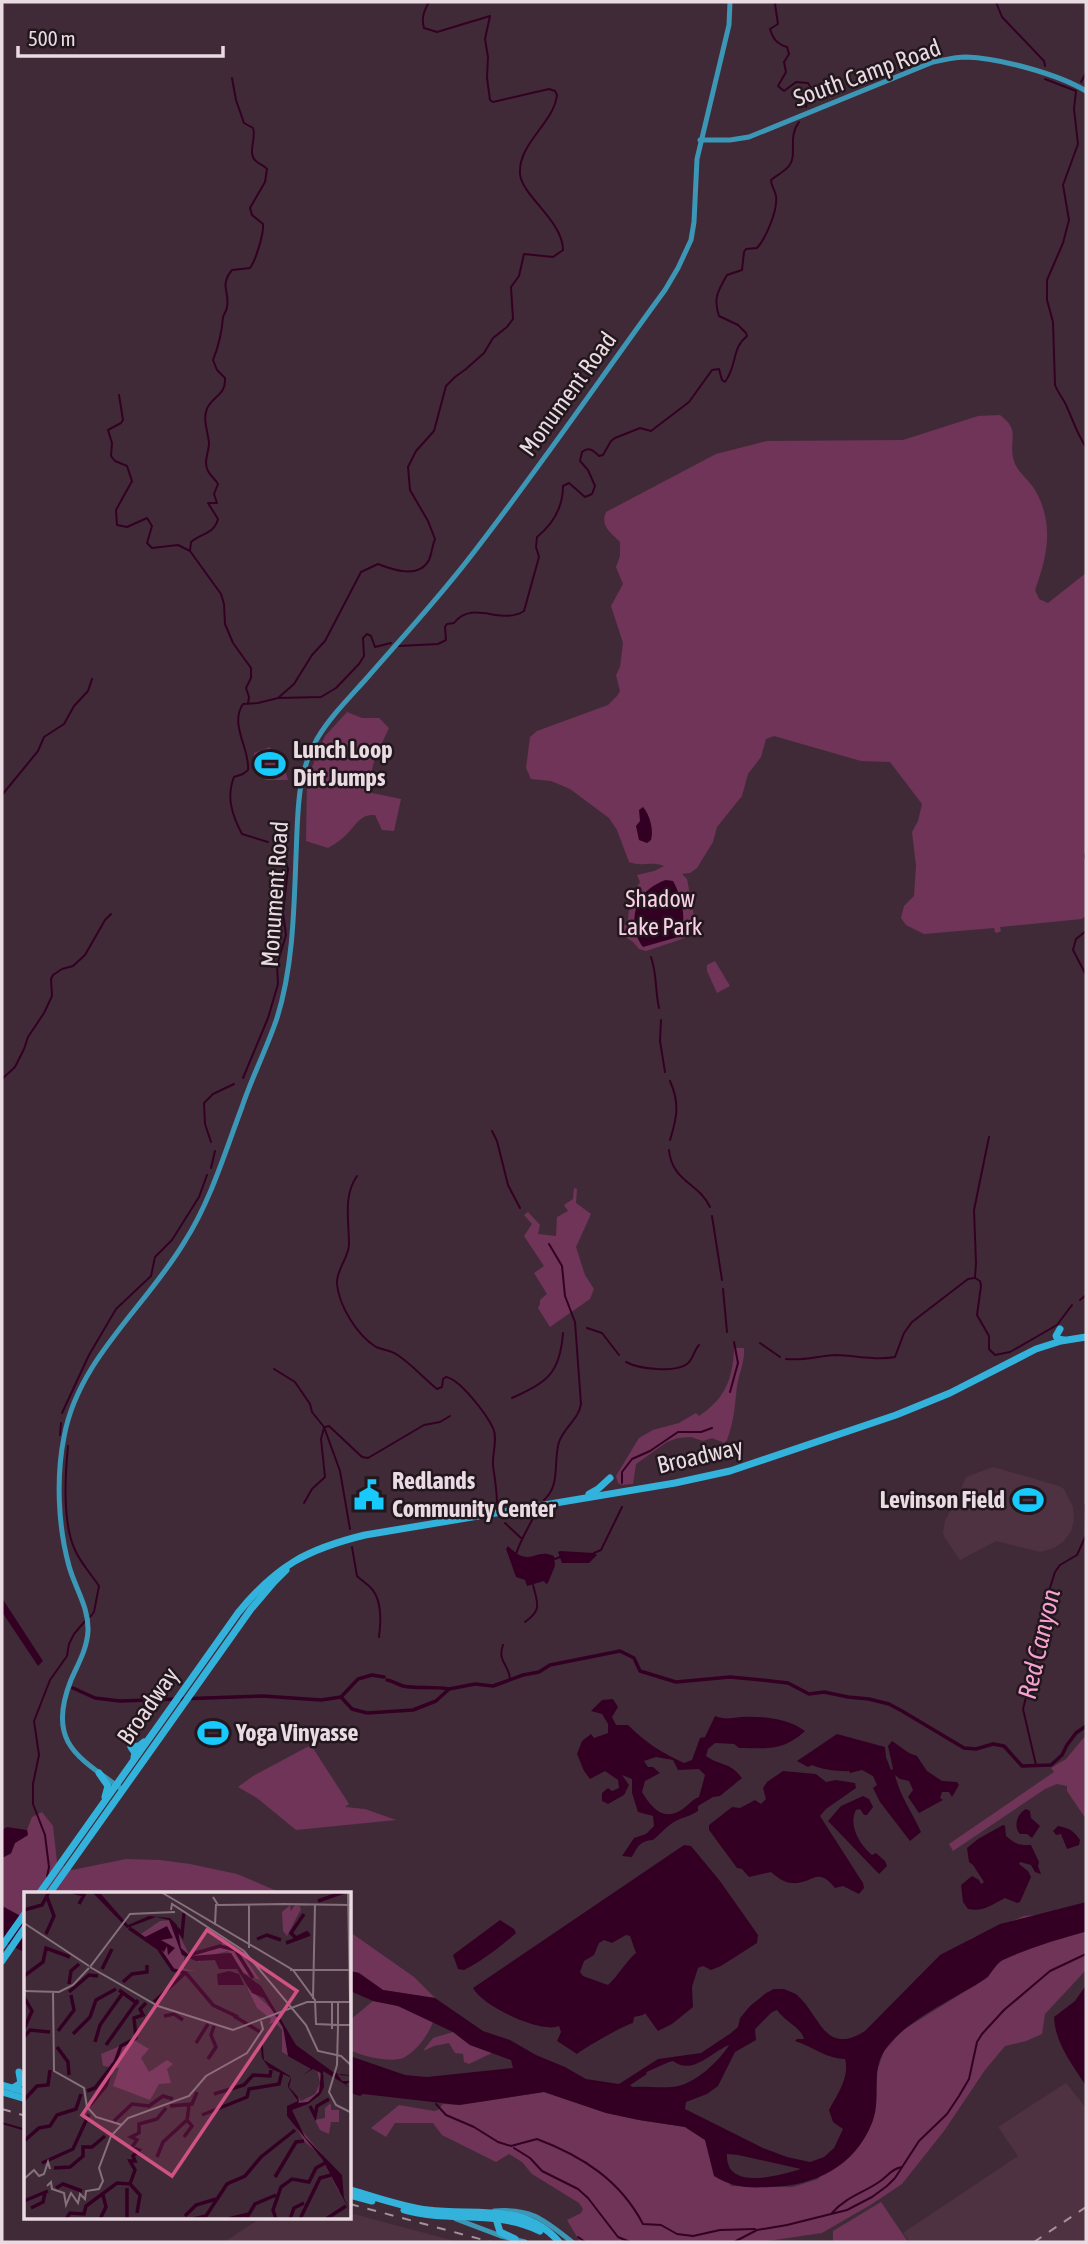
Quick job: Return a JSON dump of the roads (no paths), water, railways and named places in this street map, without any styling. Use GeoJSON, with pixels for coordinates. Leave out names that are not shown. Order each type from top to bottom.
{"type":"FeatureCollection","features":[{"type":"Feature","properties":{"kind":"main road","name":"Monument Road"},"geometry":{"type":"LineString","coordinates":[[120,1787],[74,1753],[64,1728],[66,1695],[85,1647],[88,1622],[71,1571],[63,1535],[61,1459],[68,1418],[87,1374],[171,1263],[200,1216],[276,1019],[285,984],[292,932],[299,793],[308,758],[320,734],[467,561],[673,278],[691,240],[700,139],[727,34],[730,2]]}},
{"type":"Feature","properties":{"kind":"main road","name":"South Camp Road"},"geometry":{"type":"LineString","coordinates":[[700,139],[730,140],[749,136],[933,62],[953,58],[989,60],[1012,65],[1064,79],[1086,91]]}},
{"type":"Feature","properties":{"kind":"main road"},"geometry":{"type":"LineString","coordinates":[[1060,1329],[1056,1336],[1065,1340]]}},
{"type":"Feature","properties":{"kind":"main road","name":"Broadway"},"geometry":{"type":"LineString","coordinates":[[41,1892],[66,1863],[120,1787],[135,1755],[131,1747],[140,1746],[156,1728],[236,1616],[273,1575],[305,1556],[337,1542],[365,1535],[688,1481],[730,1471],[884,1419],[950,1393],[1027,1353],[1065,1340],[1086,1337]]}},
{"type":"Feature","properties":{"kind":"main road"},"geometry":{"type":"LineString","coordinates":[[577,1499],[595,1491],[610,1478],[613,1489],[624,1491]]}},
{"type":"Feature","properties":{"kind":"main road","name":"Broadway"},"geometry":{"type":"LineString","coordinates":[[50,1892],[98,1811],[142,1762],[259,1599],[281,1575],[305,1556]]}},
{"type":"Feature","properties":{"kind":"main road"},"geometry":{"type":"LineString","coordinates":[[236,1616],[250,1601],[259,1599]]}},
{"type":"Feature","properties":{"kind":"main road"},"geometry":{"type":"LineString","coordinates":[[142,1762],[140,1756],[156,1728]]}},
{"type":"Feature","properties":{"kind":"main road"},"geometry":{"type":"LineString","coordinates":[[98,1811],[108,1788],[99,1773]]}},
{"type":"Feature","properties":{"kind":"main road"},"geometry":{"type":"LineString","coordinates":[[2,1946],[24,1915]]}},
{"type":"Feature","properties":{"kind":"main road"},"geometry":{"type":"LineString","coordinates":[[4,1958],[24,1929]]}},
{"type":"Feature","properties":{"kind":"main road"},"geometry":{"type":"LineString","coordinates":[[6,2087],[16,2087],[21,2083],[19,2073]]}},
{"type":"Feature","properties":{"kind":"main road"},"geometry":{"type":"LineString","coordinates":[[6,2087],[24,2092]]}},
{"type":"Feature","properties":{"kind":"main road"},"geometry":{"type":"LineString","coordinates":[[2,2092],[24,2098]]}},
{"type":"Feature","properties":{"kind":"main road"},"geometry":{"type":"LineString","coordinates":[[352,2193],[445,2214],[500,2218],[524,2224],[559,2242]]}},
{"type":"Feature","properties":{"kind":"main road"},"geometry":{"type":"LineString","coordinates":[[445,2214],[512,2210],[527,2212],[545,2221],[572,2242]]}},
{"type":"Feature","properties":{"kind":"main road"},"geometry":{"type":"LineString","coordinates":[[480,2212],[518,2216],[532,2221],[550,2237]]}},
{"type":"Feature","properties":{"kind":"main road"},"geometry":{"type":"LineString","coordinates":[[445,2214],[500,2236],[515,2239]]}},
{"type":"Feature","properties":{"kind":"main road"},"geometry":{"type":"LineString","coordinates":[[518,2216],[505,2215],[500,2218],[498,2228],[502,2234],[525,2242]]}},
{"type":"Feature","properties":{"kind":"main road"},"geometry":{"type":"LineString","coordinates":[[498,2228],[506,2222],[524,2224]]}},
{"type":"Feature","properties":{"kind":"waterway"},"geometry":{"type":"LineString","coordinates":[[268,842],[242,834],[231,806],[230,792],[234,777],[248,770],[239,728],[239,712],[243,704],[278,698],[294,684],[312,655],[325,641],[361,572],[378,564],[405,571],[425,566],[435,539],[410,490],[408,467],[416,451],[434,431],[446,386],[484,353],[493,338],[513,319],[511,287],[519,276],[524,254],[553,257],[563,250],[557,229],[528,191],[520,174],[521,163],[530,143],[550,115],[557,95],[555,91],[549,89],[493,102],[490,100],[485,39],[490,16],[437,32],[424,28],[424,15],[429,2]]}},
{"type":"Feature","properties":{"kind":"waterway"},"geometry":{"type":"LineString","coordinates":[[776,2],[778,24],[770,29],[776,41],[787,47],[789,54],[784,62],[786,72],[778,86],[784,91],[796,82],[808,83],[812,89],[806,107]]}},
{"type":"Feature","properties":{"kind":"waterway"},"geometry":{"type":"LineString","coordinates":[[996,2],[1002,17],[1044,61],[1045,66]]}},
{"type":"Feature","properties":{"kind":"waterway"},"geometry":{"type":"LineString","coordinates":[[1081,82],[1086,73]]}},
{"type":"Feature","properties":{"kind":"waterway"},"geometry":{"type":"LineString","coordinates":[[190,551],[191,542],[211,530],[218,519],[208,503],[217,503],[214,494],[218,484],[207,468],[209,443],[205,419],[209,405],[225,383],[225,378],[217,370],[213,360],[227,308],[226,280],[232,270],[250,268],[263,228],[263,224],[252,215],[250,208],[265,182],[267,169],[252,155],[253,128],[244,123],[232,78]]}},
{"type":"Feature","properties":{"kind":"waterway"},"geometry":{"type":"LineString","coordinates":[[1045,79],[1076,91],[1074,109],[1078,144],[1063,185],[1069,220],[1063,243],[1047,280],[1047,300],[1053,322],[1055,385],[1086,447]]}},
{"type":"Feature","properties":{"kind":"waterway"},"geometry":{"type":"LineString","coordinates":[[399,646],[438,644],[446,640],[447,624],[454,623],[470,613],[506,616],[524,611],[539,557],[537,537],[556,514],[563,486],[569,483],[585,497],[592,494],[595,486],[588,470],[580,461],[582,452],[589,449],[599,456],[603,455],[615,438],[640,428],[651,431],[689,402],[712,370],[719,369],[725,382],[736,352],[747,336],[738,325],[719,316],[717,295],[727,275],[742,270],[746,249],[757,248],[767,231],[776,202],[771,180],[792,162],[795,128],[799,122]]}},
{"type":"Feature","properties":{"kind":"waterway"},"geometry":{"type":"LineString","coordinates":[[119,395],[123,420],[108,430],[112,443],[111,456],[115,461],[127,466],[132,481],[116,510],[117,525],[127,527],[147,518],[152,526],[147,543],[152,548],[178,545],[190,551],[221,594],[225,624],[233,643],[251,668],[251,678],[246,688],[248,703]]}},
{"type":"Feature","properties":{"kind":"waterway"},"geometry":{"type":"LineString","coordinates":[[278,698],[321,697],[336,688],[364,656],[363,638],[367,634],[371,636],[375,647],[391,643]]}},
{"type":"Feature","properties":{"kind":"waterway"},"geometry":{"type":"LineString","coordinates":[[2,795],[38,751],[44,737],[64,724],[74,706],[88,691],[92,679]]}},
{"type":"Feature","properties":{"kind":"waterway"},"geometry":{"type":"LineString","coordinates":[[243,1078],[268,1018],[278,984],[277,965],[286,935],[283,913],[288,869],[280,845],[274,844]]}},
{"type":"Feature","properties":{"kind":"waterway","name":"Red Canyon"},"geometry":{"type":"LineString","coordinates":[[1086,853],[1086,860]]}},
{"type":"Feature","properties":{"kind":"waterway"},"geometry":{"type":"LineString","coordinates":[[2,1079],[15,1067],[28,1037],[44,1013],[52,996],[53,975],[73,966],[85,955],[111,914]]}},
{"type":"Feature","properties":{"kind":"waterway","name":"Red Canyon"},"geometry":{"type":"LineString","coordinates":[[1086,931],[1076,939],[1073,950],[1086,975]]}},
{"type":"Feature","properties":{"kind":"waterway"},"geometry":{"type":"LineString","coordinates":[[651,957],[659,1008]]}},
{"type":"Feature","properties":{"kind":"waterway"},"geometry":{"type":"LineString","coordinates":[[661,1020],[660,1041],[665,1072]]}},
{"type":"Feature","properties":{"kind":"waterway"},"geometry":{"type":"LineString","coordinates":[[670,1081],[676,1110],[670,1140]]}},
{"type":"Feature","properties":{"kind":"waterway"},"geometry":{"type":"LineString","coordinates":[[211,1142],[205,1124],[204,1103],[213,1094],[234,1084]]}},
{"type":"Feature","properties":{"kind":"waterway"},"geometry":{"type":"LineString","coordinates":[[492,1131],[508,1185],[520,1208]]}},
{"type":"Feature","properties":{"kind":"waterway"},"geometry":{"type":"LineString","coordinates":[[975,1277],[974,1210],[989,1137]]}},
{"type":"Feature","properties":{"kind":"waterway"},"geometry":{"type":"LineString","coordinates":[[669,1150],[671,1161],[680,1176],[699,1192],[710,1207]]}},
{"type":"Feature","properties":{"kind":"waterway"},"geometry":{"type":"LineString","coordinates":[[211,1168],[215,1151]]}},
{"type":"Feature","properties":{"kind":"waterway"},"geometry":{"type":"LineString","coordinates":[[62,1413],[89,1355],[116,1309],[151,1276],[155,1257],[172,1240],[199,1197],[207,1175]]}},
{"type":"Feature","properties":{"kind":"waterway"},"geometry":{"type":"LineString","coordinates":[[357,1176],[348,1200],[349,1244],[337,1279],[341,1301],[356,1328],[369,1342],[402,1358],[437,1389],[442,1387],[443,1379],[452,1379],[479,1407],[494,1432],[493,1466],[497,1504]]}},
{"type":"Feature","properties":{"kind":"waterway"},"geometry":{"type":"LineString","coordinates":[[712,1216],[722,1280]]}},
{"type":"Feature","properties":{"kind":"waterway"},"geometry":{"type":"LineString","coordinates":[[544,1500],[555,1480],[559,1442],[581,1404],[575,1322],[565,1296],[562,1266],[549,1244]]}},
{"type":"Feature","properties":{"kind":"waterway"},"geometry":{"type":"LineString","coordinates":[[786,1359],[835,1355],[895,1357],[904,1333],[912,1322],[968,1279],[974,1278]]}},
{"type":"Feature","properties":{"kind":"waterway"},"geometry":{"type":"LineString","coordinates":[[975,1278],[980,1281],[981,1286],[977,1315],[989,1336],[989,1349],[995,1355],[1010,1352],[1057,1325],[1072,1305]]}},
{"type":"Feature","properties":{"kind":"waterway"},"geometry":{"type":"LineString","coordinates":[[723,1289],[727,1332]]}},
{"type":"Feature","properties":{"kind":"waterway"},"geometry":{"type":"LineString","coordinates":[[1080,1300],[1086,1295]]}},
{"type":"Feature","properties":{"kind":"waterway"},"geometry":{"type":"LineString","coordinates":[[587,1328],[602,1333],[619,1355]]}},
{"type":"Feature","properties":{"kind":"waterway"},"geometry":{"type":"LineString","coordinates":[[512,1398],[550,1375],[559,1358],[563,1333]]}},
{"type":"Feature","properties":{"kind":"waterway"},"geometry":{"type":"LineString","coordinates":[[730,1392],[738,1363],[734,1342]]}},
{"type":"Feature","properties":{"kind":"waterway"},"geometry":{"type":"LineString","coordinates":[[760,1343],[780,1357]]}},
{"type":"Feature","properties":{"kind":"waterway"},"geometry":{"type":"LineString","coordinates":[[626,1362],[657,1369],[681,1367],[689,1362],[699,1345]]}},
{"type":"Feature","properties":{"kind":"waterway"},"geometry":{"type":"LineString","coordinates":[[274,1369],[295,1382],[324,1427],[340,1471],[350,1529]]}},
{"type":"Feature","properties":{"kind":"waterway"},"geometry":{"type":"LineString","coordinates":[[325,1427],[329,1426],[362,1457],[368,1458],[424,1425],[440,1422],[450,1416]]}},
{"type":"Feature","properties":{"kind":"waterway"},"geometry":{"type":"LineString","coordinates":[[60,1435],[61,1423]]}},
{"type":"Feature","properties":{"kind":"waterway"},"geometry":{"type":"LineString","coordinates":[[304,1503],[312,1489],[325,1477],[321,1439],[324,1428]]}},
{"type":"Feature","properties":{"kind":"waterway"},"geometry":{"type":"LineString","coordinates":[[622,1483],[622,1472],[632,1459],[650,1451],[678,1432],[701,1432],[712,1428]]}},
{"type":"Feature","properties":{"kind":"waterway"},"geometry":{"type":"LineString","coordinates":[[68,1446],[65,1485],[68,1526],[77,1554],[99,1586],[94,1612],[90,1617]]}},
{"type":"Feature","properties":{"kind":"waterway","name":"Red Canyon"},"geometry":{"type":"LineString","coordinates":[[1086,1503],[1086,1533]]}},
{"type":"Feature","properties":{"kind":"waterway"},"geometry":{"type":"LineString","coordinates":[[594,1553],[601,1550],[622,1507]]}},
{"type":"Feature","properties":{"kind":"waterway"},"geometry":{"type":"LineString","coordinates":[[516,1554],[536,1512]]}},
{"type":"Feature","properties":{"kind":"waterway"},"geometry":{"type":"LineString","coordinates":[[505,1523],[521,1538]]}},
{"type":"Feature","properties":{"kind":"waterway","name":"Red Canyon"},"geometry":{"type":"LineString","coordinates":[[1036,1765],[1023,1709],[1032,1674],[1040,1619],[1055,1572],[1060,1565],[1077,1555],[1086,1535]]}},
{"type":"Feature","properties":{"kind":"waterway"},"geometry":{"type":"LineString","coordinates":[[352,1547],[357,1576],[377,1597],[379,1637]]}},
{"type":"Feature","properties":{"kind":"waterway"},"geometry":{"type":"LineString","coordinates":[[555,1559],[560,1557]]}},
{"type":"Feature","properties":{"kind":"waterway"},"geometry":{"type":"LineString","coordinates":[[525,1622],[534,1614],[537,1606],[533,1585]]}},
{"type":"Feature","properties":{"kind":"waterway"},"geometry":{"type":"LineString","coordinates":[[47,1877],[49,1867],[45,1835],[33,1804],[33,1784],[39,1755],[34,1721],[50,1680],[67,1656],[74,1634],[86,1620]]}},
{"type":"Feature","properties":{"kind":"waterway"},"geometry":{"type":"LineString","coordinates":[[503,1645],[501,1655],[510,1679]]}},
{"type":"Feature","properties":{"kind":"waterway"},"geometry":{"type":"LineString","coordinates":[[341,1697],[352,1709],[367,1713],[413,1710],[436,1701],[449,1689],[475,1684],[493,1686],[539,1672],[550,1665],[620,1651],[634,1658],[640,1671],[676,1682],[730,1677],[762,1680],[788,1683],[809,1694],[824,1692],[889,1704],[964,1748],[976,1749],[993,1744],[1004,1746],[1022,1766],[1051,1765],[1062,1755],[1076,1733],[1086,1726]]}},
{"type":"Feature","properties":{"kind":"waterway"},"geometry":{"type":"LineString","coordinates":[[73,1688],[95,1698],[120,1701],[263,1696],[321,1700],[341,1697],[358,1679],[372,1675],[384,1677]]}},
{"type":"Feature","properties":{"kind":"waterway"},"geometry":{"type":"LineString","coordinates":[[387,1680],[409,1687],[449,1689]]}},
{"type":"Feature","properties":{"kind":"waterway"},"geometry":{"type":"LineString","coordinates":[[734,2242],[757,2230],[847,2210],[887,2186],[919,2141],[947,2114],[959,2096],[969,2079],[977,2042],[982,2034],[1004,2010],[1050,1971],[1086,1954]]}},
{"type":"Feature","properties":{"kind":"waterway"},"geometry":{"type":"LineString","coordinates":[[623,2087],[644,2073]]}},
{"type":"Feature","properties":{"kind":"waterway"},"geometry":{"type":"LineString","coordinates":[[436,2104],[446,2115],[474,2127],[498,2142],[511,2146],[537,2139],[569,2153],[611,2182],[634,2208],[643,2224],[661,2225],[677,2234],[693,2236],[720,2230],[755,2229]]}},
{"type":"Feature","properties":{"kind":"waterway"},"geometry":{"type":"LineString","coordinates":[[2,2123],[24,2129]]}},
{"type":"Feature","properties":{"kind":"waterway"},"geometry":{"type":"LineString","coordinates":[[514,2148],[530,2158],[542,2171],[578,2189],[618,2237],[630,2242]]}},
{"type":"Feature","properties":{"kind":"waterway"},"geometry":{"type":"LineString","coordinates":[[832,2213],[849,2199],[902,2167]]}},
{"type":"Feature","properties":{"kind":"waterway"},"geometry":{"type":"LineString","coordinates":[[578,2237],[585,2242]]}},
{"type":"Feature","properties":{"kind":"railway"},"geometry":{"type":"LineString","coordinates":[[2,2109],[24,2115]]}},
{"type":"Feature","properties":{"kind":"railway"},"geometry":{"type":"LineString","coordinates":[[352,2205],[491,2242]]}},
{"type":"Feature","properties":{"kind":"railway"},"geometry":{"type":"LineString","coordinates":[[1034,2242],[1086,2207]]}},
{"type":"Feature","properties":{"kind":"place","name":"Lunch Loop Dirt Jumps"},"geometry":{"type":"Point","coordinates":[270,764]}},
{"type":"Feature","properties":{"kind":"place","name":"Redlands Community Center"},"geometry":{"type":"Point","coordinates":[369,1495]}},
{"type":"Feature","properties":{"kind":"place","name":"Levinson Field"},"geometry":{"type":"Point","coordinates":[1028,1500]}},
{"type":"Feature","properties":{"kind":"place","name":"Yoga Vinyasse"},"geometry":{"type":"Point","coordinates":[213,1733]}},
{"type":"Feature","properties":{"kind":"park label","name":"Shadow Lake Park"},"geometry":{"type":"Point","coordinates":[660,913]}}]}
